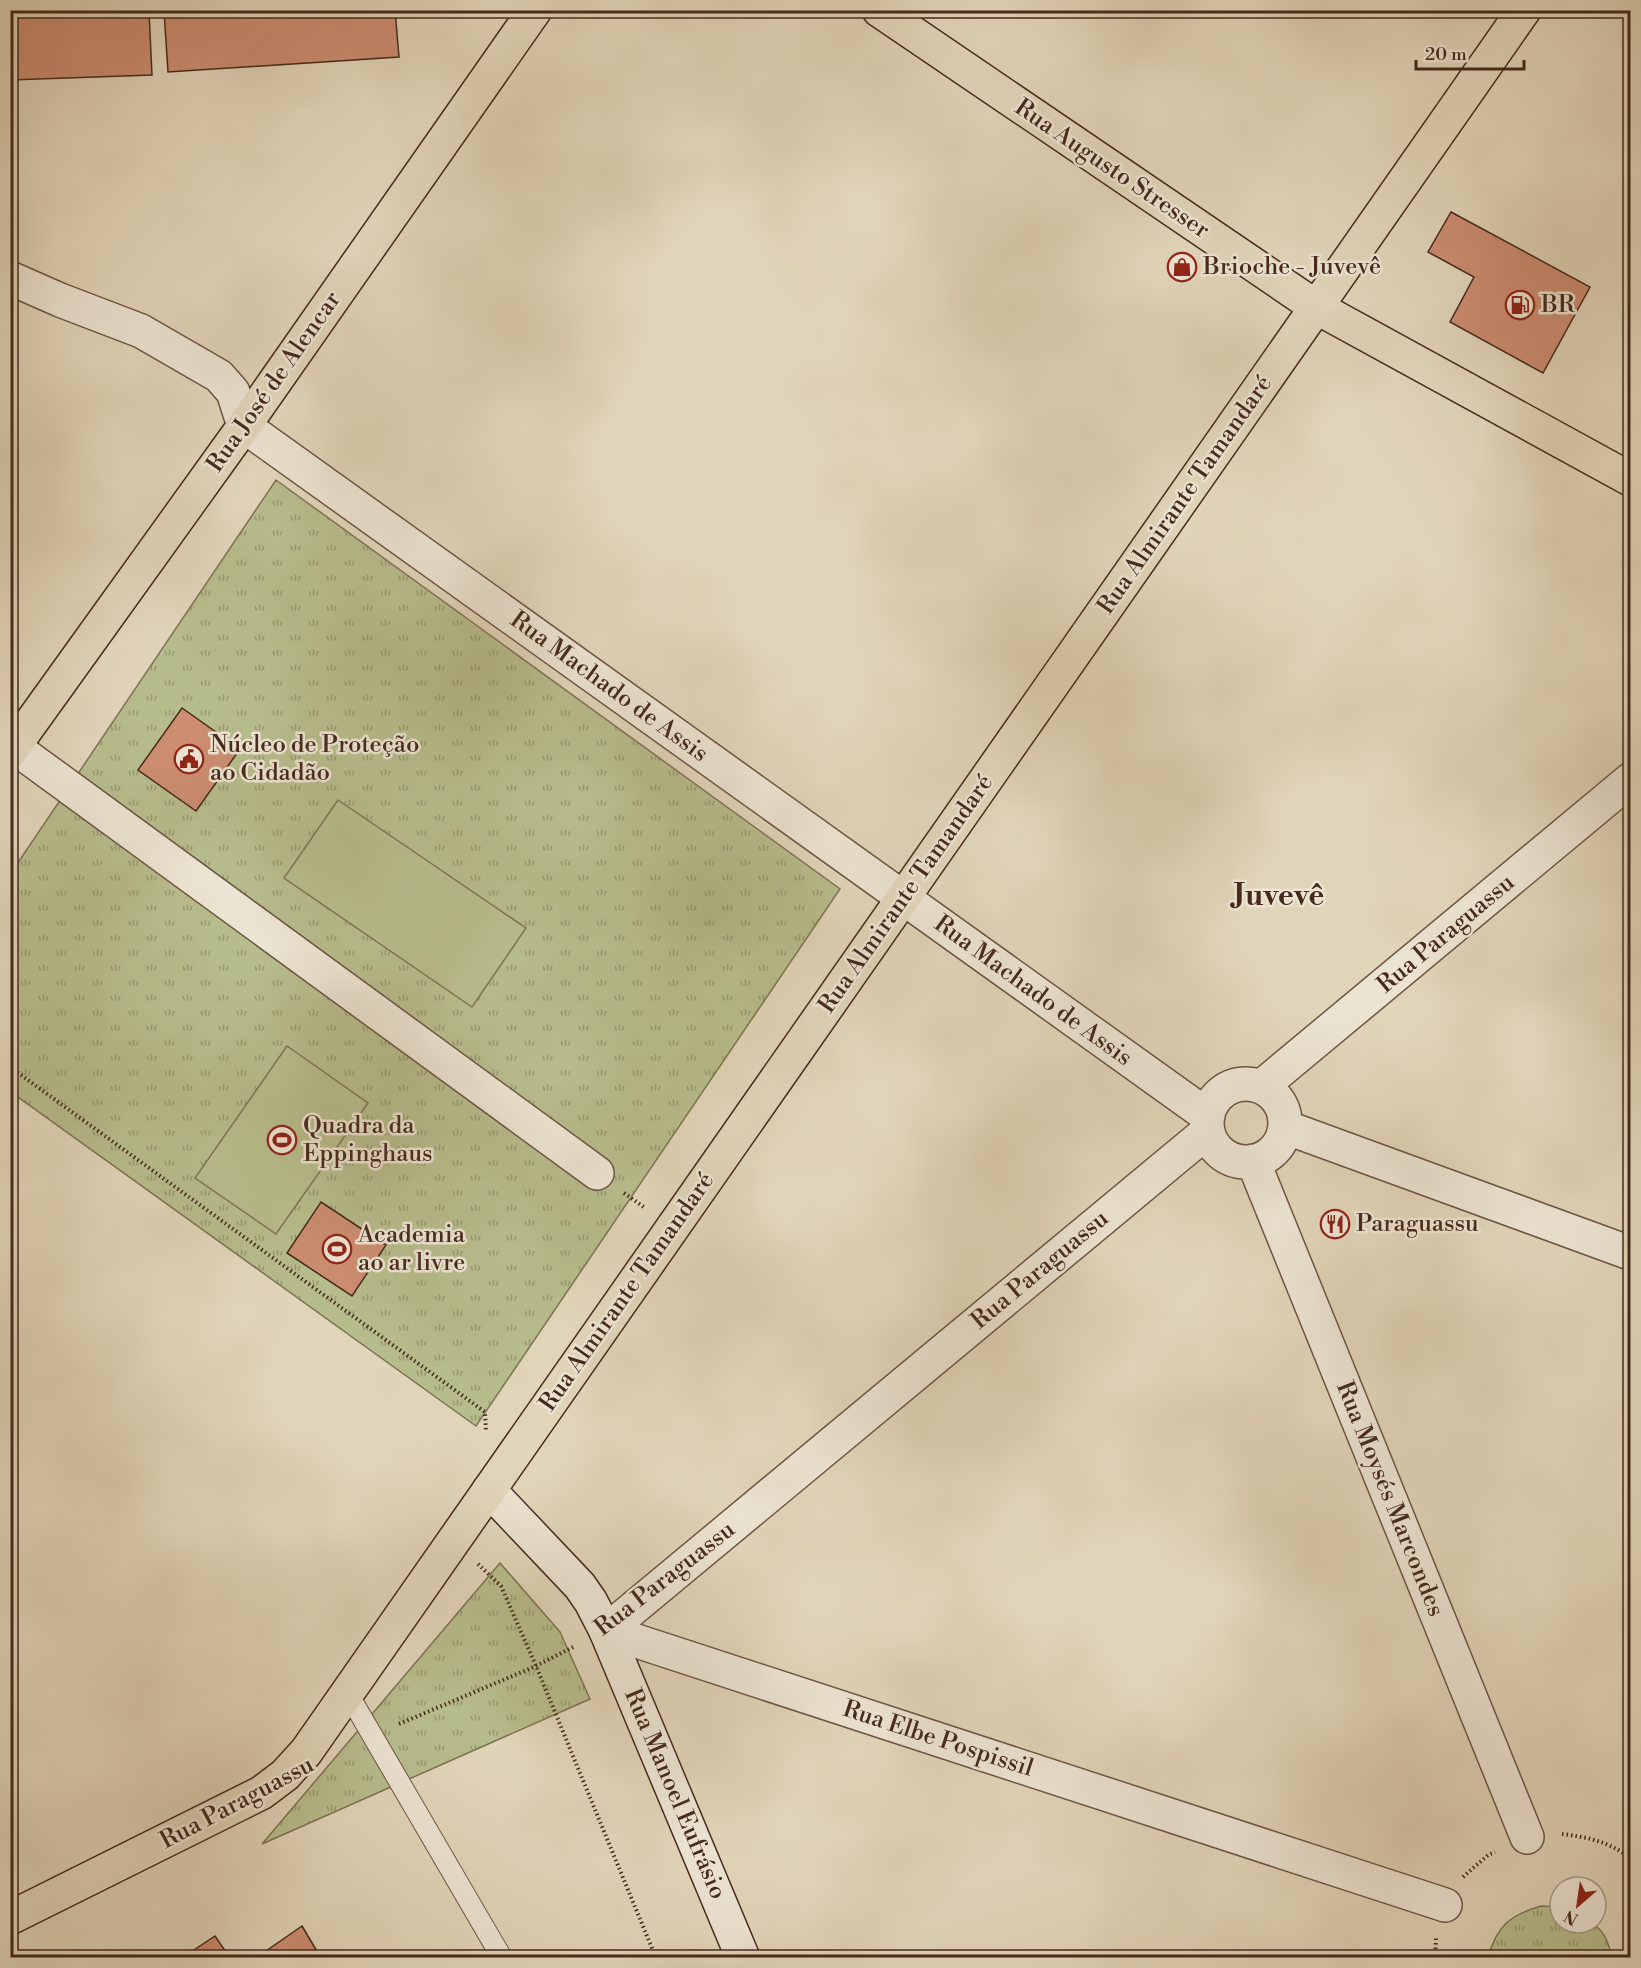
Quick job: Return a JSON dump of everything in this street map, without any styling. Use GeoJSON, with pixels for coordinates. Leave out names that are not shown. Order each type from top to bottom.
{"type":"FeatureCollection","features":[{"type":"Feature","properties":{"kind":"main road","name":"Rua José de Alencar"},"geometry":{"type":"LineString","coordinates":[[12,749],[244,426],[535,10]]}},
{"type":"Feature","properties":{"kind":"main road","name":"Rua Augusto Stresser"},"geometry":{"type":"LineString","coordinates":[[879,10],[1316,307],[1630,479]]}},
{"type":"Feature","properties":{"kind":"main road","name":"Rua Almirante Tamandaré"},"geometry":{"type":"LineString","coordinates":[[285,1775],[306,1752],[1524,10]]}},
{"type":"Feature","properties":{"kind":"main road","name":"Rua Paraguassu"},"geometry":{"type":"LineString","coordinates":[[10,1918],[261,1793],[285,1775]]}},
{"type":"Feature","properties":{"kind":"street"},"geometry":{"type":"LineString","coordinates":[[10,278],[141,331],[219,376],[232,392],[244,426]]}},
{"type":"Feature","properties":{"kind":"street","name":"Rua Machado de Assis"},"geometry":{"type":"LineString","coordinates":[[244,426],[903,898],[1208,1123]]}},
{"type":"Feature","properties":{"kind":"street"},"geometry":{"type":"LineString","coordinates":[[12,749],[597,1173]]}},
{"type":"Feature","properties":{"kind":"street","name":"Rua Paraguassu"},"geometry":{"type":"LineString","coordinates":[[1261,1087],[1630,780]]}},
{"type":"Feature","properties":{"kind":"street"},"geometry":{"type":"LineString","coordinates":[[1250,1084],[1261,1087],[1272,1093],[1285,1114],[1282,1139],[1265,1157],[1242,1162],[1220,1152],[1212,1142],[1208,1123],[1211,1105],[1218,1095],[1239,1085],[1250,1084]]}},
{"type":"Feature","properties":{"kind":"street","name":"Rua Paraguassu"},"geometry":{"type":"LineString","coordinates":[[606,1631],[1208,1123]]}},
{"type":"Feature","properties":{"kind":"street"},"geometry":{"type":"LineString","coordinates":[[1285,1127],[1630,1253]]}},
{"type":"Feature","properties":{"kind":"street","name":"Rua Moysés Marcondes"},"geometry":{"type":"LineString","coordinates":[[1253,1161],[1527,1837]]}},
{"type":"Feature","properties":{"kind":"street"},"geometry":{"type":"LineString","coordinates":[[489,1490],[580,1586],[606,1631]]}},
{"type":"Feature","properties":{"kind":"street","name":"Rua Elbe Pospissil"},"geometry":{"type":"LineString","coordinates":[[606,1631],[1445,1905]]}},
{"type":"Feature","properties":{"kind":"street","name":"Rua Manoel Eufrásio"},"geometry":{"type":"LineString","coordinates":[[606,1631],[743,1958]]}},
{"type":"Feature","properties":{"kind":"lane"},"geometry":{"type":"LineString","coordinates":[[347,1692],[502,1958]]}},
{"type":"Feature","properties":{"kind":"path"},"geometry":{"type":"LineString","coordinates":[[10,1067],[485,1412],[486,1434]]}},
{"type":"Feature","properties":{"kind":"path"},"geometry":{"type":"LineString","coordinates":[[597,1173],[672,1228]]}},
{"type":"Feature","properties":{"kind":"path"},"geometry":{"type":"LineString","coordinates":[[501,1586],[656,1958]]}},
{"type":"Feature","properties":{"kind":"path","name":"Rua Paraguassu"},"geometry":{"type":"LineString","coordinates":[[373,1735],[536,1666],[606,1631]]}},
{"type":"Feature","properties":{"kind":"green space"},"geometry":{"type":"Polygon","coordinates":[[[276,480],[840,889],[476,1426],[11,1092],[11,873],[276,480]]]}},
{"type":"Feature","properties":{"kind":"green space"},"geometry":{"type":"Polygon","coordinates":[[[338,800],[526,928],[472,1007],[284,878],[338,800]]]}},
{"type":"Feature","properties":{"kind":"green space","name":"Quadra da Eppinghaus"},"geometry":{"type":"Polygon","coordinates":[[[287,1046],[368,1103],[276,1234],[195,1178],[287,1046]]]}},
{"type":"Feature","properties":{"kind":"green space"},"geometry":{"type":"Polygon","coordinates":[[[500,1563],[560,1632],[590,1699],[262,1844],[500,1563]]]}},
{"type":"Feature","properties":{"kind":"green space"},"geometry":{"type":"Polygon","coordinates":[[[1548,1906],[1548,1935],[1604,1935],[1612,1957],[1488,1957],[1496,1937],[1506,1923],[1530,1910],[1548,1906]]]}},
{"type":"Feature","properties":{"kind":"building"},"geometry":{"type":"Polygon","coordinates":[[[395,10],[399,57],[168,72],[164,11],[395,10]]]}},
{"type":"Feature","properties":{"kind":"building"},"geometry":{"type":"Polygon","coordinates":[[[149,12],[152,75],[10,80],[10,17],[149,12]]]}},
{"type":"Feature","properties":{"kind":"building","name":"BR"},"geometry":{"type":"Polygon","coordinates":[[[1451,212],[1590,287],[1543,373],[1450,322],[1474,277],[1428,252],[1451,212]]]}},
{"type":"Feature","properties":{"kind":"building","name":"Núcleo de Proteção ao Cidadão"},"geometry":{"type":"Polygon","coordinates":[[[182,708],[240,749],[196,811],[138,770],[182,708]]]}},
{"type":"Feature","properties":{"kind":"building","name":"Academia ao ar livre"},"geometry":{"type":"Polygon","coordinates":[[[321,1202],[386,1245],[352,1296],[287,1253],[321,1202]]]}},
{"type":"Feature","properties":{"kind":"building"},"geometry":{"type":"Polygon","coordinates":[[[302,1926],[321,1958],[256,1958],[302,1926]]]}},
{"type":"Feature","properties":{"kind":"building"},"geometry":{"type":"Polygon","coordinates":[[[215,1936],[230,1958],[182,1958],[215,1936]]]}},
{"type":"Feature","properties":{"kind":"place","name":"Brioche - Juvevê"},"geometry":{"type":"Point","coordinates":[1182,267]}},
{"type":"Feature","properties":{"kind":"place","name":"BR"},"geometry":{"type":"Point","coordinates":[1520,305]}},
{"type":"Feature","properties":{"kind":"place","name":"Núcleo de Proteção ao Cidadão"},"geometry":{"type":"Point","coordinates":[189,759]}},
{"type":"Feature","properties":{"kind":"place","name":"Quadra da Eppinghaus"},"geometry":{"type":"Point","coordinates":[282,1140]}},
{"type":"Feature","properties":{"kind":"place","name":"Paraguassu"},"geometry":{"type":"Point","coordinates":[1335,1224]}},
{"type":"Feature","properties":{"kind":"place","name":"Academia ao ar livre"},"geometry":{"type":"Point","coordinates":[337,1249]}},
{"type":"Feature","properties":{"kind":"district","name":"Juvevê"},"geometry":{"type":"Point","coordinates":[1279,896]}}]}
